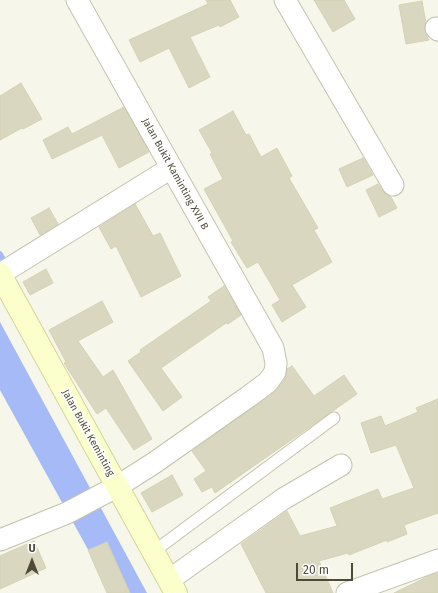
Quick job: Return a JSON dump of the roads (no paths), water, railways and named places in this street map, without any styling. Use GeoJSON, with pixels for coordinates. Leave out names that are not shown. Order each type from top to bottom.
{"type":"FeatureCollection","features":[{"type":"Feature","properties":{"kind":"main road","name":"Jalan Bukit Keminting"},"geometry":{"type":"LineString","coordinates":[[0,274],[118,486],[172,587]]}},
{"type":"Feature","properties":{"kind":"street","name":"Jalan Bukit Kaminting XVII B"},"geometry":{"type":"LineString","coordinates":[[77,0],[273,348],[276,363],[275,372],[268,382],[154,463],[118,486]]}},
{"type":"Feature","properties":{"kind":"street"},"geometry":{"type":"LineString","coordinates":[[285,0],[393,185]]}},
{"type":"Feature","properties":{"kind":"street"},"geometry":{"type":"LineString","coordinates":[[0,274],[171,168]]}},
{"type":"Feature","properties":{"kind":"street"},"geometry":{"type":"LineString","coordinates":[[172,587],[289,495],[341,465]]}},
{"type":"Feature","properties":{"kind":"street"},"geometry":{"type":"LineString","coordinates":[[0,540],[67,512],[118,486]]}},
{"type":"Feature","properties":{"kind":"street"},"geometry":{"type":"LineString","coordinates":[[347,593],[438,560]]}},
{"type":"Feature","properties":{"kind":"lane"},"geometry":{"type":"LineString","coordinates":[[152,552],[334,418]]}},
{"type":"Feature","properties":{"kind":"water"},"geometry":{"type":"Polygon","coordinates":[[[0,322],[147,593],[112,593],[0,390],[0,322]]]}},
{"type":"Feature","properties":{"kind":"waterway"},"geometry":{"type":"LineString","coordinates":[[0,254],[7,266]]}}]}
